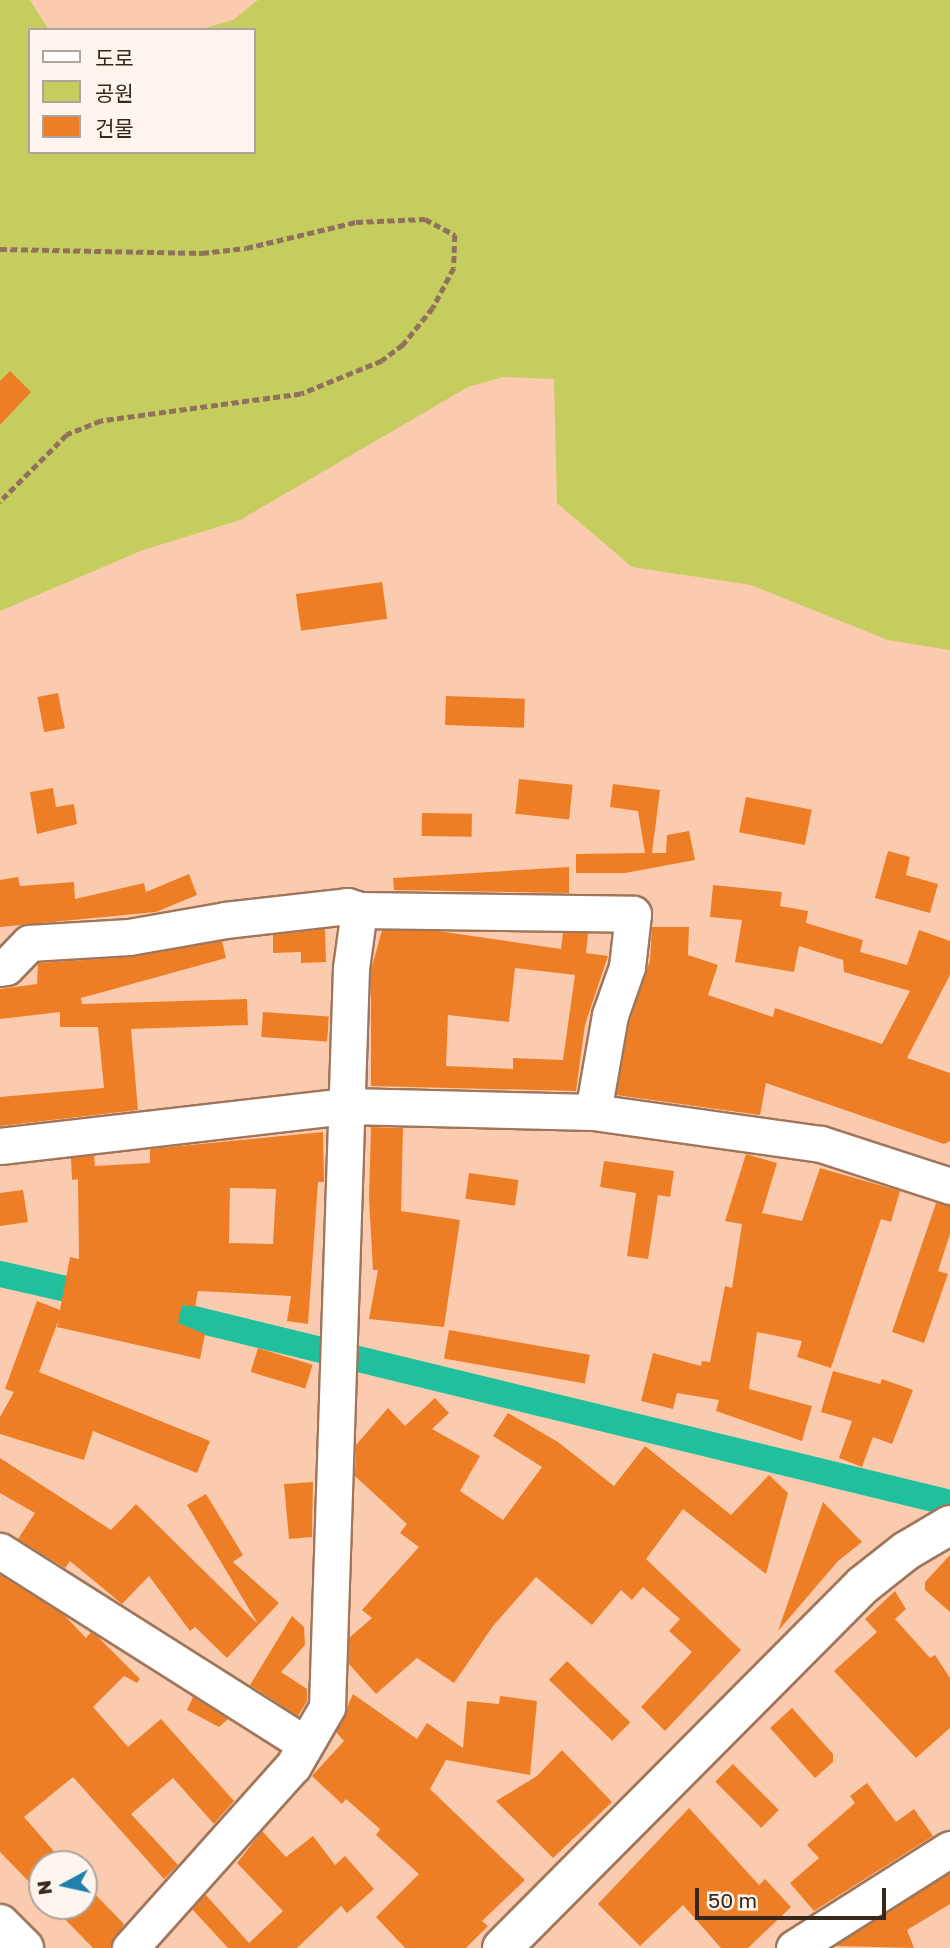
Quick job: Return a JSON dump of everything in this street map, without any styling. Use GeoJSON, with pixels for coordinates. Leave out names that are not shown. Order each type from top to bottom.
{"type":"FeatureCollection","features":[{"type":"Feature","properties":{"kind":"main road"},"geometry":{"type":"LineString","coordinates":[[502,1948],[863,1585],[906,1551],[950,1525]]}},
{"type":"Feature","properties":{"kind":"main road"},"geometry":{"type":"LineString","coordinates":[[0,1924],[24,1948]]}},
{"type":"Feature","properties":{"kind":"street"},"geometry":{"type":"LineString","coordinates":[[0,968],[6,967],[29,943],[129,937],[225,920],[347,906],[359,910],[633,914],[627,967],[610,1016],[593,1112]]}},
{"type":"Feature","properties":{"kind":"street"},"geometry":{"type":"LineString","coordinates":[[130,1948],[293,1766],[327,1707],[351,968],[359,910]]}},
{"type":"Feature","properties":{"kind":"street"},"geometry":{"type":"LineString","coordinates":[[0,1146],[347,1106],[593,1112],[821,1144],[950,1186]]}},
{"type":"Feature","properties":{"kind":"street"},"geometry":{"type":"LineString","coordinates":[[0,1550],[304,1743]]}},
{"type":"Feature","properties":{"kind":"street"},"geometry":{"type":"LineString","coordinates":[[794,1948],[950,1849]]}},
{"type":"Feature","properties":{"kind":"path"},"geometry":{"type":"LineString","coordinates":[[0,248],[202,253],[246,248],[356,222],[425,219],[455,235],[454,268],[433,308],[403,345],[382,361],[301,394],[102,421],[66,435],[0,502]]}},
{"type":"Feature","properties":{"kind":"green space"},"geometry":{"type":"Polygon","coordinates":[[[0,0],[30,0],[48,28],[28,28],[28,154],[256,154],[256,28],[205,28],[233,20],[258,0],[950,0],[950,650],[888,640],[751,585],[632,567],[557,503],[554,379],[503,377],[468,387],[240,520],[143,550],[0,611],[0,0]]]}},
{"type":"Feature","properties":{"kind":"building"},"geometry":{"type":"Polygon","coordinates":[[[10,371],[31,392],[0,425],[0,381],[10,371]]]}},
{"type":"Feature","properties":{"kind":"building"},"geometry":{"type":"Polygon","coordinates":[[[382,582],[387,619],[301,631],[296,594],[382,582]]]}},
{"type":"Feature","properties":{"kind":"building"},"geometry":{"type":"Polygon","coordinates":[[[58,693],[65,728],[44,732],[37,697],[58,693]]]}},
{"type":"Feature","properties":{"kind":"building"},"geometry":{"type":"Polygon","coordinates":[[[446,696],[525,699],[524,728],[445,725],[446,696]]]}},
{"type":"Feature","properties":{"kind":"building"},"geometry":{"type":"Polygon","coordinates":[[[519,779],[573,785],[569,819],[515,814],[519,779]]]}},
{"type":"Feature","properties":{"kind":"building"},"geometry":{"type":"Polygon","coordinates":[[[613,784],[660,790],[652,853],[666,853],[667,835],[689,831],[695,860],[625,873],[576,873],[576,854],[645,853],[638,811],[610,807],[613,784]]]}},
{"type":"Feature","properties":{"kind":"building"},"geometry":{"type":"Polygon","coordinates":[[[53,788],[56,807],[74,804],[77,824],[37,834],[30,792],[53,788]]]}},
{"type":"Feature","properties":{"kind":"building"},"geometry":{"type":"Polygon","coordinates":[[[746,797],[812,810],[805,845],[739,832],[746,797]]]}},
{"type":"Feature","properties":{"kind":"building"},"geometry":{"type":"Polygon","coordinates":[[[422,813],[472,814],[472,837],[422,836],[422,813]]]}},
{"type":"Feature","properties":{"kind":"building"},"geometry":{"type":"Polygon","coordinates":[[[888,851],[910,857],[906,875],[938,884],[930,913],[875,898],[888,851]]]}},
{"type":"Feature","properties":{"kind":"building"},"geometry":{"type":"Polygon","coordinates":[[[569,867],[569,893],[394,890],[393,878],[569,867]]]}},
{"type":"Feature","properties":{"kind":"building"},"geometry":{"type":"Polygon","coordinates":[[[189,874],[197,895],[156,912],[0,927],[0,880],[18,877],[20,886],[74,882],[75,899],[144,883],[146,892],[189,874]]]}},
{"type":"Feature","properties":{"kind":"building"},"geometry":{"type":"Polygon","coordinates":[[[713,885],[782,892],[780,906],[808,911],[806,923],[863,940],[860,952],[907,965],[919,930],[950,941],[950,975],[907,1058],[950,1073],[950,1141],[944,1144],[766,1083],[760,1115],[616,1095],[630,1020],[650,960],[652,927],[689,927],[688,955],[718,965],[708,995],[773,1017],[775,1008],[882,1044],[910,991],[844,972],[843,960],[799,946],[794,972],[735,962],[742,920],[710,917],[713,885]]]}},
{"type":"Feature","properties":{"kind":"building"},"geometry":{"type":"Polygon","coordinates":[[[325,929],[326,962],[301,963],[301,952],[273,953],[273,935],[325,929]]]}},
{"type":"Feature","properties":{"kind":"building"},"geometry":{"type":"Polygon","coordinates":[[[382,930],[438,931],[561,949],[563,933],[588,933],[586,953],[608,956],[585,1025],[576,1091],[371,1086],[371,970],[382,930]],[[515,968],[509,1022],[448,1015],[446,1066],[513,1069],[513,1058],[563,1060],[575,975],[515,968]]]}},
{"type":"Feature","properties":{"kind":"building"},"geometry":{"type":"Polygon","coordinates":[[[222,941],[226,958],[81,998],[82,1004],[247,999],[248,1025],[131,1029],[138,1110],[0,1126],[0,1097],[104,1088],[98,1027],[60,1027],[60,1012],[0,1019],[0,989],[37,984],[38,963],[132,957],[222,941]]]}},
{"type":"Feature","properties":{"kind":"building"},"geometry":{"type":"Polygon","coordinates":[[[263,1012],[329,1017],[327,1042],[261,1037],[263,1012]]]}},
{"type":"Feature","properties":{"kind":"building"},"geometry":{"type":"Polygon","coordinates":[[[371,1127],[403,1128],[401,1211],[460,1220],[444,1327],[369,1319],[378,1270],[373,1270],[369,1198],[371,1127]]]}},
{"type":"Feature","properties":{"kind":"building"},"geometry":{"type":"Polygon","coordinates":[[[323,1132],[324,1182],[318,1182],[308,1324],[287,1321],[291,1296],[198,1291],[195,1307],[182,1305],[178,1323],[205,1334],[200,1359],[57,1327],[59,1319],[39,1372],[210,1441],[197,1473],[93,1431],[84,1460],[0,1434],[0,1417],[14,1392],[5,1389],[37,1301],[60,1310],[70,1257],[79,1259],[78,1179],[72,1180],[71,1158],[94,1155],[95,1166],[150,1163],[150,1149],[323,1132]],[[230,1188],[229,1243],[273,1244],[276,1189],[230,1188]]]}},
{"type":"Feature","properties":{"kind":"building"},"geometry":{"type":"Polygon","coordinates":[[[746,1154],[777,1163],[762,1213],[802,1221],[820,1168],[900,1191],[891,1222],[881,1219],[831,1368],[797,1357],[802,1341],[757,1332],[749,1389],[812,1406],[802,1441],[716,1411],[719,1400],[677,1393],[673,1409],[641,1401],[653,1353],[701,1366],[702,1361],[710,1362],[725,1286],[732,1288],[742,1224],[725,1221],[746,1154]]]}},
{"type":"Feature","properties":{"kind":"building"},"geometry":{"type":"Polygon","coordinates":[[[604,1161],[674,1171],[670,1197],[658,1195],[648,1259],[627,1256],[636,1193],[600,1187],[604,1161]]]}},
{"type":"Feature","properties":{"kind":"building"},"geometry":{"type":"Polygon","coordinates":[[[469,1173],[519,1180],[515,1206],[465,1199],[469,1173]]]}},
{"type":"Feature","properties":{"kind":"building"},"geometry":{"type":"Polygon","coordinates":[[[23,1190],[28,1222],[0,1226],[0,1193],[23,1190]]]}},
{"type":"Feature","properties":{"kind":"building"},"geometry":{"type":"Polygon","coordinates":[[[936,1203],[950,1206],[950,1234],[938,1271],[948,1274],[924,1343],[892,1332],[936,1203]]]}},
{"type":"Feature","properties":{"kind":"building"},"geometry":{"type":"Polygon","coordinates":[[[449,1330],[590,1355],[585,1383],[444,1359],[449,1330]]]}},
{"type":"Feature","properties":{"kind":"building"},"geometry":{"type":"Polygon","coordinates":[[[258,1348],[313,1365],[305,1389],[251,1372],[258,1348]]]}},
{"type":"Feature","properties":{"kind":"building"},"geometry":{"type":"Polygon","coordinates":[[[833,1371],[880,1384],[882,1379],[913,1390],[892,1444],[873,1437],[862,1467],[839,1458],[852,1421],[821,1412],[833,1371]]]}},
{"type":"Feature","properties":{"kind":"building"},"geometry":{"type":"Polygon","coordinates":[[[435,1398],[449,1413],[432,1429],[480,1456],[460,1491],[503,1520],[542,1467],[493,1436],[508,1413],[558,1442],[614,1486],[645,1446],[731,1515],[769,1475],[788,1493],[766,1574],[683,1509],[646,1559],[741,1650],[665,1731],[641,1707],[692,1652],[669,1631],[680,1619],[643,1587],[632,1600],[621,1590],[592,1625],[536,1577],[493,1626],[454,1683],[417,1658],[376,1694],[349,1664],[349,1638],[372,1618],[362,1610],[419,1547],[400,1533],[407,1524],[355,1476],[356,1445],[388,1408],[405,1426],[435,1398]]]}},
{"type":"Feature","properties":{"kind":"building"},"geometry":{"type":"Polygon","coordinates":[[[0,1458],[111,1530],[136,1504],[258,1624],[187,1505],[206,1494],[243,1555],[233,1562],[279,1603],[227,1658],[195,1627],[190,1631],[149,1576],[122,1604],[70,1561],[65,1568],[18,1539],[35,1513],[0,1493],[0,1458]]]}},
{"type":"Feature","properties":{"kind":"building"},"geometry":{"type":"Polygon","coordinates":[[[313,1482],[312,1537],[289,1539],[284,1484],[313,1482]]]}},
{"type":"Feature","properties":{"kind":"building"},"geometry":{"type":"Polygon","coordinates":[[[823,1502],[862,1542],[838,1561],[778,1631],[823,1502]]]}},
{"type":"Feature","properties":{"kind":"building"},"geometry":{"type":"Polygon","coordinates":[[[950,1555],[950,1612],[925,1590],[925,1582],[950,1555]]]}},
{"type":"Feature","properties":{"kind":"building"},"geometry":{"type":"Polygon","coordinates":[[[0,1575],[64,1615],[86,1638],[91,1632],[98,1637],[140,1679],[137,1683],[124,1676],[93,1707],[128,1747],[161,1719],[234,1801],[214,1824],[173,1778],[131,1814],[178,1865],[164,1879],[73,1777],[24,1817],[53,1850],[28,1850],[28,1881],[0,1852],[0,1575]]]}},
{"type":"Feature","properties":{"kind":"building"},"geometry":{"type":"Polygon","coordinates":[[[895,1591],[906,1609],[895,1619],[930,1658],[935,1655],[950,1678],[950,1728],[916,1758],[834,1671],[877,1632],[865,1619],[895,1591]]]}},
{"type":"Feature","properties":{"kind":"building"},"geometry":{"type":"Polygon","coordinates":[[[292,1616],[304,1627],[305,1645],[281,1672],[307,1689],[307,1701],[298,1716],[250,1685],[292,1616]]]}},
{"type":"Feature","properties":{"kind":"building"},"geometry":{"type":"Polygon","coordinates":[[[567,1661],[630,1722],[612,1741],[549,1680],[567,1661]]]}},
{"type":"Feature","properties":{"kind":"building"},"geometry":{"type":"Polygon","coordinates":[[[353,1694],[417,1739],[427,1723],[463,1748],[467,1701],[499,1704],[500,1696],[537,1701],[530,1775],[446,1760],[430,1789],[525,1880],[482,1921],[488,1926],[466,1948],[405,1948],[376,1917],[419,1874],[376,1835],[380,1829],[346,1799],[342,1804],[312,1776],[344,1741],[336,1732],[353,1694]]]}},
{"type":"Feature","properties":{"kind":"building"},"geometry":{"type":"Polygon","coordinates":[[[193,1697],[228,1719],[219,1727],[187,1710],[193,1697]]]}},
{"type":"Feature","properties":{"kind":"building"},"geometry":{"type":"Polygon","coordinates":[[[792,1708],[833,1754],[833,1762],[815,1778],[770,1728],[792,1708]]]}},
{"type":"Feature","properties":{"kind":"building"},"geometry":{"type":"Polygon","coordinates":[[[562,1750],[612,1802],[553,1858],[496,1801],[537,1776],[562,1750]]]}},
{"type":"Feature","properties":{"kind":"building"},"geometry":{"type":"Polygon","coordinates":[[[733,1764],[779,1810],[761,1828],[715,1782],[733,1764]]]}},
{"type":"Feature","properties":{"kind":"building"},"geometry":{"type":"Polygon","coordinates":[[[867,1783],[896,1822],[914,1809],[933,1836],[814,1911],[790,1883],[819,1858],[807,1845],[855,1803],[850,1796],[867,1783]]]}},
{"type":"Feature","properties":{"kind":"building"},"geometry":{"type":"Polygon","coordinates":[[[689,1808],[759,1885],[765,1879],[791,1907],[748,1948],[721,1948],[683,1905],[640,1946],[598,1904],[689,1808]]]}},
{"type":"Feature","properties":{"kind":"building"},"geometry":{"type":"Polygon","coordinates":[[[262,1831],[286,1857],[313,1836],[335,1865],[345,1856],[374,1889],[347,1913],[341,1906],[297,1948],[228,1948],[192,1909],[205,1894],[249,1943],[283,1911],[237,1863],[262,1831]]]}},
{"type":"Feature","properties":{"kind":"building"},"geometry":{"type":"Polygon","coordinates":[[[950,1873],[950,1904],[907,1930],[914,1948],[835,1946],[950,1873]]]}},
{"type":"Feature","properties":{"kind":"building"},"geometry":{"type":"Polygon","coordinates":[[[98,1897],[124,1924],[110,1948],[93,1948],[66,1920],[98,1920],[98,1897]]]}},
{"type":"Feature","properties":{"kind":"waterway"},"geometry":{"type":"LineString","coordinates":[[0,1274],[97,1296]]}},
{"type":"Feature","properties":{"kind":"waterway"},"geometry":{"type":"LineString","coordinates":[[145,1307],[950,1503]]}}]}
